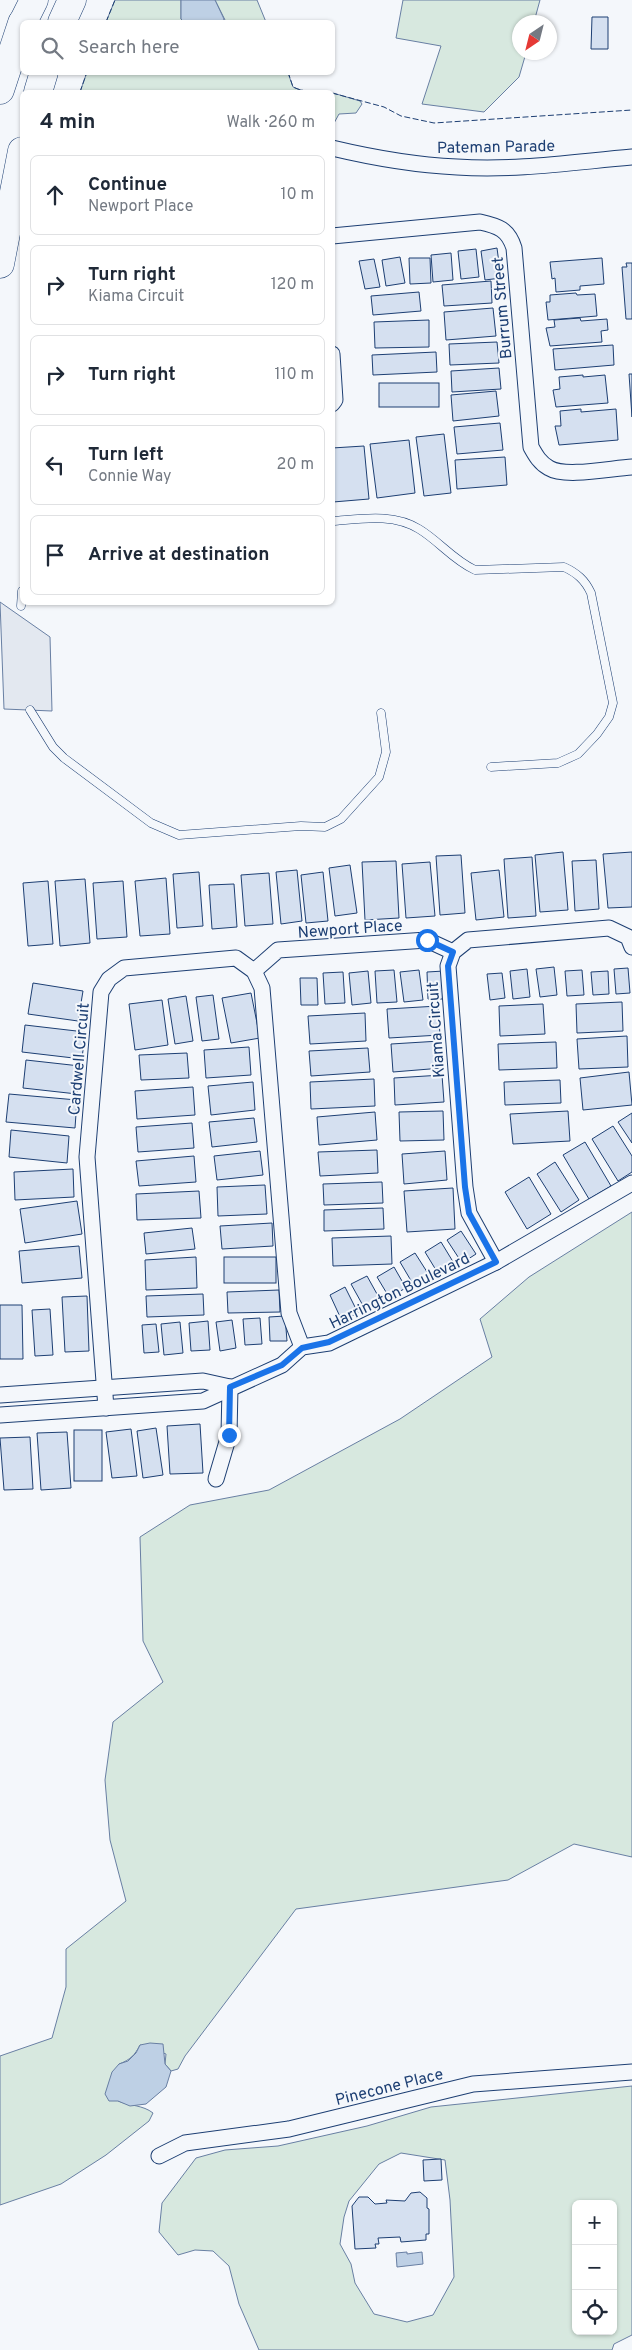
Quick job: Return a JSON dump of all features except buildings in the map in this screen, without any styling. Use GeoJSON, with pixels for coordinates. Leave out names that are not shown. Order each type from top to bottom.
{"type":"FeatureCollection","features":[{"type":"Feature","properties":{"kind":"highway"},"geometry":{"type":"LineString","coordinates":[[22,20],[34,0]]}},
{"type":"Feature","properties":{"kind":"highway"},"geometry":{"type":"LineString","coordinates":[[63,20],[72,0]]}},
{"type":"Feature","properties":{"kind":"highway"},"geometry":{"type":"LineString","coordinates":[[0,90],[17,29]]}},
{"type":"Feature","properties":{"kind":"highway"},"geometry":{"type":"LineString","coordinates":[[39,90],[43,75]]}},
{"type":"Feature","properties":{"kind":"highway"},"geometry":{"type":"LineString","coordinates":[[0,264],[20,161]]}},
{"type":"Feature","properties":{"kind":"street","name":"Pateman Parade"},"geometry":{"type":"LineString","coordinates":[[335,149],[402,162],[459,167],[530,166],[632,157]]}},
{"type":"Feature","properties":{"kind":"street","name":"Burrum Street"},"geometry":{"type":"LineString","coordinates":[[335,236],[480,222],[495,226],[510,236],[514,248],[531,447],[540,462],[551,470],[564,472],[632,467]]}},
{"type":"Feature","properties":{"kind":"street"},"geometry":{"type":"LineString","coordinates":[[453,952],[468,940],[609,928],[628,937],[632,947]]}},
{"type":"Feature","properties":{"kind":"street","name":"Newport Place"},"geometry":{"type":"LineString","coordinates":[[254,971],[278,950],[427,940],[453,952]]}},
{"type":"Feature","properties":{"kind":"street","name":"Kiama Circuit"},"geometry":{"type":"LineString","coordinates":[[453,952],[448,966],[465,1187],[469,1213],[496,1262]]}},
{"type":"Feature","properties":{"kind":"street","name":"Cardwell Circuit"},"geometry":{"type":"LineString","coordinates":[[106,1408],[87,1157],[101,992],[109,979],[124,968],[236,958],[254,971]]}},
{"type":"Feature","properties":{"kind":"street"},"geometry":{"type":"LineString","coordinates":[[254,971],[262,988],[289,1313],[302,1348]]}},
{"type":"Feature","properties":{"kind":"street","name":"Harrington Boulevard"},"geometry":{"type":"LineString","coordinates":[[0,1415],[203,1400],[282,1365],[302,1348],[329,1342],[496,1262],[632,1184]]}},
{"type":"Feature","properties":{"kind":"street"},"geometry":{"type":"LineString","coordinates":[[0,1394],[203,1381],[230,1387],[229,1435],[216,1479]]}},
{"type":"Feature","properties":{"kind":"street","name":"Pinecone Place"},"geometry":{"type":"LineString","coordinates":[[159,2156],[186,2143],[289,2129],[473,2084],[632,2072]]}},
{"type":"Feature","properties":{"kind":"lane"},"geometry":{"type":"LineString","coordinates":[[335,521],[377,518],[400,521],[419,529],[461,563],[475,570],[564,567],[574,571],[586,582],[591,593],[612,703],[609,716],[598,734],[578,754],[572,757],[558,763],[491,767]]}},
{"type":"Feature","properties":{"kind":"lane"},"geometry":{"type":"LineString","coordinates":[[30,710],[53,747],[64,758],[151,823],[179,835],[301,826],[324,827],[341,819],[379,777],[386,752],[381,713]]}},
{"type":"Feature","properties":{"kind":"shaded area"},"geometry":{"type":"Polygon","coordinates":[[[115,0],[181,0],[182,20],[107,20],[115,0]]]}},
{"type":"Feature","properties":{"kind":"shaded area"},"geometry":{"type":"Polygon","coordinates":[[[215,0],[257,0],[265,20],[225,20],[215,0]]]}},
{"type":"Feature","properties":{"kind":"shaded area"},"geometry":{"type":"Polygon","coordinates":[[[403,0],[540,0],[536,15],[512,15],[512,60],[524,60],[519,77],[484,112],[422,104],[441,46],[396,38],[403,0]]]}},
{"type":"Feature","properties":{"kind":"shaded area"},"geometry":{"type":"Polygon","coordinates":[[[86,75],[289,75],[293,87],[301,90],[81,90],[86,75]]]}},
{"type":"Feature","properties":{"kind":"shaded area"},"geometry":{"type":"Polygon","coordinates":[[[335,94],[360,101],[362,104],[356,113],[339,114],[335,121],[335,94]]]}},
{"type":"Feature","properties":{"kind":"shaded area"},"geometry":{"type":"Polygon","coordinates":[[[0,602],[50,637],[52,711],[4,709],[0,602]]]}},
{"type":"Feature","properties":{"kind":"shaded area"},"geometry":{"type":"Polygon","coordinates":[[[632,1212],[632,1857],[574,1844],[508,1880],[296,1909],[185,2056],[178,2069],[171,2071],[165,2064],[166,2054],[140,2045],[132,2057],[119,2064],[118,2101],[149,2110],[153,2113],[149,2121],[106,2155],[61,2184],[0,2205],[0,2056],[52,2038],[66,1987],[66,1949],[126,1901],[110,1840],[105,1780],[113,1722],[163,1682],[143,1641],[140,1537],[190,1505],[269,1490],[400,1419],[492,1357],[480,1319],[529,1277],[632,1212]]]}},
{"type":"Feature","properties":{"kind":"shaded area"},"geometry":{"type":"Polygon","coordinates":[[[632,2086],[632,2335],[614,2344],[612,2350],[259,2350],[239,2304],[229,2266],[213,2251],[195,2250],[178,2255],[159,2232],[162,2203],[196,2158],[225,2150],[278,2146],[367,2126],[431,2107],[632,2086]],[[401,2153],[379,2164],[349,2201],[344,2217],[340,2244],[351,2264],[355,2283],[374,2314],[407,2322],[433,2315],[454,2277],[450,2200],[445,2160],[401,2153]]]}},
{"type":"Feature","properties":{"kind":"water"},"geometry":{"type":"Polygon","coordinates":[[[181,0],[215,0],[224,19],[182,20],[181,0]]]}},
{"type":"Feature","properties":{"kind":"water"},"geometry":{"type":"Polygon","coordinates":[[[150,2043],[163,2044],[165,2064],[171,2071],[166,2087],[146,2104],[130,2106],[118,2101],[109,2101],[105,2094],[112,2072],[119,2064],[128,2061],[136,2053],[140,2045],[150,2043]]]}},
{"type":"Feature","properties":{"kind":"water"},"geometry":{"type":"Polygon","coordinates":[[[407,2252],[407,2254],[422,2252],[423,2264],[397,2267],[396,2253],[407,2252]]]}},
{"type":"Feature","properties":{"kind":"fence"},"geometry":{"type":"LineString","coordinates":[[107,20],[115,0]]}},
{"type":"Feature","properties":{"kind":"fence"},"geometry":{"type":"LineString","coordinates":[[81,90],[86,75]]}},
{"type":"Feature","properties":{"kind":"fence"},"geometry":{"type":"LineString","coordinates":[[289,75],[293,87],[301,90]]}},
{"type":"Feature","properties":{"kind":"fence"},"geometry":{"type":"LineString","coordinates":[[335,94],[384,107],[401,116],[434,123],[632,110]]}},
{"type":"Feature","properties":{"kind":"route"},"geometry":{"type":"LineString","coordinates":[[229,1435],[230,1387],[282,1365],[302,1348],[329,1342],[496,1262],[469,1213],[465,1187],[448,966],[453,952],[427,940]]}}]}
